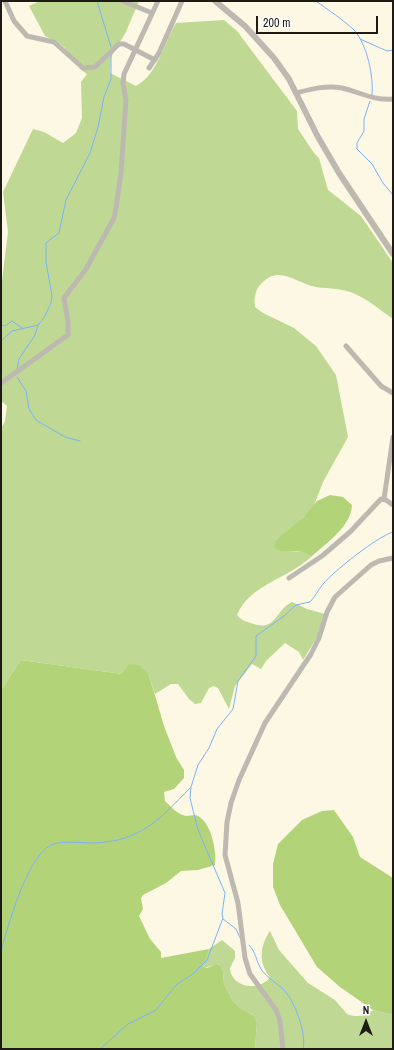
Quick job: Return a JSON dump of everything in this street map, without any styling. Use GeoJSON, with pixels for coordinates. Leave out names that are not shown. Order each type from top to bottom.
{"type":"FeatureCollection","features":[{"type":"Feature","properties":{"kind":"street"},"geometry":{"type":"LineString","coordinates":[[5,1],[14,20],[28,36],[54,42],[83,68],[95,67],[119,44],[124,44],[155,60]]}},
{"type":"Feature","properties":{"kind":"street"},"geometry":{"type":"LineString","coordinates":[[123,1],[152,13]]}},
{"type":"Feature","properties":{"kind":"street"},"geometry":{"type":"LineString","coordinates":[[1,383],[68,335],[69,329],[64,298],[86,269],[114,218],[121,173],[126,100],[123,78],[158,1]]}},
{"type":"Feature","properties":{"kind":"street"},"geometry":{"type":"LineString","coordinates":[[149,68],[155,60],[182,1]]}},
{"type":"Feature","properties":{"kind":"street"},"geometry":{"type":"LineString","coordinates":[[215,1],[260,40],[289,79],[338,174],[393,254]]}},
{"type":"Feature","properties":{"kind":"street"},"geometry":{"type":"LineString","coordinates":[[296,93],[320,88],[341,88],[376,99],[393,99]]}},
{"type":"Feature","properties":{"kind":"street"},"geometry":{"type":"LineString","coordinates":[[346,346],[381,386],[393,393]]}},
{"type":"Feature","properties":{"kind":"street"},"geometry":{"type":"LineString","coordinates":[[384,499],[393,438]]}},
{"type":"Feature","properties":{"kind":"street"},"geometry":{"type":"LineString","coordinates":[[384,499],[393,505]]}},
{"type":"Feature","properties":{"kind":"street"},"geometry":{"type":"LineString","coordinates":[[290,578],[322,556],[350,532],[378,502],[384,499]]}},
{"type":"Feature","properties":{"kind":"street"},"geometry":{"type":"LineString","coordinates":[[283,1049],[280,1021],[276,1010],[250,974],[245,958],[238,903],[225,855],[226,822],[239,780],[265,723],[311,654],[319,638],[327,612],[335,597],[371,565],[378,561],[393,558]]}},
{"type":"Feature","properties":{"kind":"green space"},"geometry":{"type":"Polygon","coordinates":[[[40,1],[139,1],[126,32],[111,57],[110,73],[136,86],[144,81],[150,74],[160,58],[176,23],[224,20],[237,31],[297,111],[298,129],[319,158],[328,190],[361,216],[393,263],[393,319],[360,296],[341,290],[308,285],[287,276],[274,275],[268,278],[259,286],[256,292],[255,307],[263,313],[294,328],[316,346],[336,375],[348,437],[323,482],[313,508],[293,528],[276,540],[283,551],[305,552],[311,557],[292,571],[260,589],[251,596],[237,615],[249,623],[267,625],[292,602],[307,609],[325,614],[319,634],[303,660],[299,652],[285,643],[266,661],[261,669],[252,664],[235,686],[229,709],[218,688],[214,686],[209,688],[201,703],[195,704],[189,699],[178,684],[171,684],[155,694],[149,675],[124,672],[122,674],[21,660],[1,690],[1,429],[5,421],[7,406],[1,401],[1,288],[8,232],[3,192],[33,129],[44,132],[63,143],[76,133],[82,118],[81,82],[87,74],[80,69],[64,47],[45,36],[29,6],[40,1]]]}},
{"type":"Feature","properties":{"kind":"green space"},"geometry":{"type":"Polygon","coordinates":[[[330,495],[343,497],[352,505],[351,513],[337,534],[311,557],[298,551],[283,551],[274,548],[276,540],[303,518],[317,501],[330,495]]]}},
{"type":"Feature","properties":{"kind":"green space"},"geometry":{"type":"Polygon","coordinates":[[[21,660],[122,674],[129,664],[139,665],[149,675],[164,726],[176,757],[184,770],[184,778],[174,789],[164,792],[165,801],[180,814],[186,816],[195,815],[201,818],[205,823],[212,836],[214,844],[215,865],[198,870],[181,871],[166,883],[143,895],[141,898],[143,909],[139,916],[150,939],[161,952],[161,958],[209,949],[203,967],[207,968],[217,964],[220,965],[223,971],[224,984],[233,1001],[239,1007],[253,1015],[257,1022],[255,1049],[1,1049],[1,690],[21,660]]]}},
{"type":"Feature","properties":{"kind":"green space"},"geometry":{"type":"Polygon","coordinates":[[[334,810],[353,837],[360,857],[393,878],[393,1015],[373,1010],[340,987],[317,967],[280,905],[273,887],[273,864],[278,844],[302,820],[322,811],[334,810]]]}},
{"type":"Feature","properties":{"kind":"green space"},"geometry":{"type":"Polygon","coordinates":[[[270,931],[279,950],[308,983],[335,1000],[347,1014],[361,1016],[373,1010],[393,1015],[393,1049],[255,1049],[257,1022],[253,1015],[239,1007],[233,1001],[224,984],[223,971],[219,964],[204,968],[203,965],[209,949],[222,940],[235,951],[235,958],[230,968],[235,980],[240,984],[247,986],[260,985],[270,977],[262,960],[262,948],[270,931]]]}},
{"type":"Feature","properties":{"kind":"waterway"},"geometry":{"type":"LineString","coordinates":[[97,1],[111,47]]}},
{"type":"Feature","properties":{"kind":"waterway"},"geometry":{"type":"LineString","coordinates":[[316,1],[346,23],[359,37],[369,62],[372,79],[372,95]]}},
{"type":"Feature","properties":{"kind":"waterway"},"geometry":{"type":"LineString","coordinates":[[360,39],[387,51],[393,50]]}},
{"type":"Feature","properties":{"kind":"waterway"},"geometry":{"type":"LineString","coordinates":[[17,370],[19,359],[35,335],[38,325],[44,318],[51,303],[52,296],[46,262],[46,243],[59,233],[66,200],[90,153],[98,127],[104,97],[111,79],[111,55]]}},
{"type":"Feature","properties":{"kind":"waterway"},"geometry":{"type":"LineString","coordinates":[[370,101],[364,119],[364,131],[357,143],[357,149],[372,164],[383,183],[393,195]]}},
{"type":"Feature","properties":{"kind":"waterway"},"geometry":{"type":"LineString","coordinates":[[1,325],[5,326],[12,321],[22,328]]}},
{"type":"Feature","properties":{"kind":"waterway"},"geometry":{"type":"LineString","coordinates":[[1,341],[12,331],[38,325]]}},
{"type":"Feature","properties":{"kind":"waterway"},"geometry":{"type":"LineString","coordinates":[[17,377],[26,391],[29,409],[36,420],[65,437],[80,441]]}},
{"type":"Feature","properties":{"kind":"waterway"},"geometry":{"type":"LineString","coordinates":[[100,1049],[128,1024],[156,1010],[176,985],[194,973],[207,960],[223,918],[222,914],[225,893],[198,830],[190,798],[191,787],[198,765],[209,748],[217,729],[233,709],[238,681],[256,656],[256,636],[284,616],[296,605],[310,602],[323,584],[346,563],[377,540],[393,532]]}},
{"type":"Feature","properties":{"kind":"waterway"},"geometry":{"type":"LineString","coordinates":[[1,951],[8,926],[26,877],[42,852],[56,843],[94,843],[124,838],[137,833],[148,827],[169,810],[190,788]]}},
{"type":"Feature","properties":{"kind":"waterway"},"geometry":{"type":"LineString","coordinates":[[223,919],[236,929],[240,938]]}},
{"type":"Feature","properties":{"kind":"waterway"},"geometry":{"type":"LineString","coordinates":[[249,945],[263,972],[284,990],[292,1002],[302,1027],[304,1043],[303,1049]]}}]}
